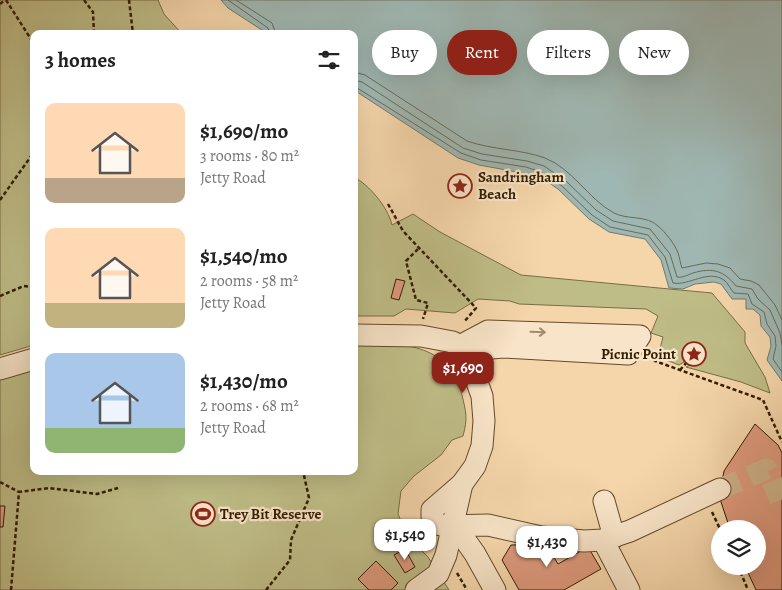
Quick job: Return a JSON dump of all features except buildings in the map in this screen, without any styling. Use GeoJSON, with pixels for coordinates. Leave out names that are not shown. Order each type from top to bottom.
{"type":"FeatureCollection","features":[{"type":"Feature","properties":{"kind":"street"},"geometry":{"type":"LineString","coordinates":[[358,335],[434,337],[463,344],[488,331],[504,339],[640,336],[636,343]]}},
{"type":"Feature","properties":{"kind":"street"},"geometry":{"type":"LineString","coordinates":[[416,590],[438,574],[446,555],[462,484],[475,466],[484,431],[482,396],[463,344]]}},
{"type":"Feature","properties":{"kind":"street"},"geometry":{"type":"LineString","coordinates":[[0,369],[30,361]]}},
{"type":"Feature","properties":{"kind":"street"},"geometry":{"type":"LineString","coordinates":[[454,524],[488,525],[541,537],[609,539],[720,489]]}},
{"type":"Feature","properties":{"kind":"street"},"geometry":{"type":"LineString","coordinates":[[604,501],[609,539],[629,590]]}},
{"type":"Feature","properties":{"kind":"street"},"geometry":{"type":"LineString","coordinates":[[454,524],[475,554],[495,590]]}},
{"type":"Feature","properties":{"kind":"path"},"geometry":{"type":"LineString","coordinates":[[0,4],[6,0],[30,38]]}},
{"type":"Feature","properties":{"kind":"path"},"geometry":{"type":"LineString","coordinates":[[84,0],[93,12],[94,30]]}},
{"type":"Feature","properties":{"kind":"path"},"geometry":{"type":"LineString","coordinates":[[129,0],[133,30]]}},
{"type":"Feature","properties":{"kind":"path"},"geometry":{"type":"LineString","coordinates":[[0,200],[30,158]]}},
{"type":"Feature","properties":{"kind":"path"},"geometry":{"type":"LineString","coordinates":[[388,204],[403,231],[418,249],[476,308],[463,344]]}},
{"type":"Feature","properties":{"kind":"path"},"geometry":{"type":"LineString","coordinates":[[411,275],[406,261],[418,249]]}},
{"type":"Feature","properties":{"kind":"path"},"geometry":{"type":"LineString","coordinates":[[0,296],[24,286],[30,287]]}},
{"type":"Feature","properties":{"kind":"path"},"geometry":{"type":"LineString","coordinates":[[636,343],[656,361],[763,400],[782,442]]}},
{"type":"Feature","properties":{"kind":"path"},"geometry":{"type":"LineString","coordinates":[[680,370],[694,354]]}},
{"type":"Feature","properties":{"kind":"path"},"geometry":{"type":"LineString","coordinates":[[266,590],[290,560],[291,540],[308,498],[304,475]]}},
{"type":"Feature","properties":{"kind":"path"},"geometry":{"type":"LineString","coordinates":[[0,482],[19,492],[49,488],[96,494],[118,488]]}},
{"type":"Feature","properties":{"kind":"path"},"geometry":{"type":"LineString","coordinates":[[12,590],[19,492]]}},
{"type":"Feature","properties":{"kind":"path"},"geometry":{"type":"LineString","coordinates":[[742,575],[748,590]]}},
{"type":"Feature","properties":{"kind":"shaded area"},"geometry":{"type":"Polygon","coordinates":[[[0,0],[158,0],[164,14],[178,30],[30,30],[30,346],[0,355],[0,0]]]}},
{"type":"Feature","properties":{"kind":"shaded area"},"geometry":{"type":"Polygon","coordinates":[[[358,180],[377,197],[390,218],[392,225],[413,214],[440,232],[521,275],[712,293],[745,332],[745,343],[765,377],[770,393],[741,382],[686,367],[697,361],[698,351],[695,347],[688,351],[684,362],[679,365],[658,357],[663,337],[651,333],[658,316],[646,309],[519,304],[510,301],[478,299],[455,313],[406,309],[394,316],[358,316],[358,180]]]}},
{"type":"Feature","properties":{"kind":"shaded area"},"geometry":{"type":"Polygon","coordinates":[[[358,342],[405,346],[420,349],[434,355],[445,364],[455,377],[465,406],[466,424],[463,436],[452,440],[441,455],[414,476],[401,491],[398,514],[408,537],[428,557],[449,590],[0,590],[0,378],[30,370],[30,475],[358,475],[358,342]]]}},
{"type":"Feature","properties":{"kind":"water"},"geometry":{"type":"Polygon","coordinates":[[[221,0],[782,0],[782,381],[767,360],[771,346],[770,337],[761,326],[760,315],[753,309],[746,309],[746,299],[732,299],[721,284],[714,282],[695,284],[683,289],[669,288],[661,260],[645,239],[609,232],[589,219],[558,189],[539,176],[479,165],[458,158],[358,93],[358,30],[262,30],[228,8],[221,0]]]}},
{"type":"Feature","properties":{"kind":"tunnel"},"geometry":{"type":"LineString","coordinates":[[720,489],[767,469],[782,505]]}},
{"type":"Feature","properties":{"kind":"place","name":"Sandringham Beach"},"geometry":{"type":"Point","coordinates":[460,186]}},
{"type":"Feature","properties":{"kind":"place","name":"Picnic Point"},"geometry":{"type":"Point","coordinates":[694,354]}},
{"type":"Feature","properties":{"kind":"place","name":"Trey Bit Reserve"},"geometry":{"type":"Point","coordinates":[203,514]}}]}
